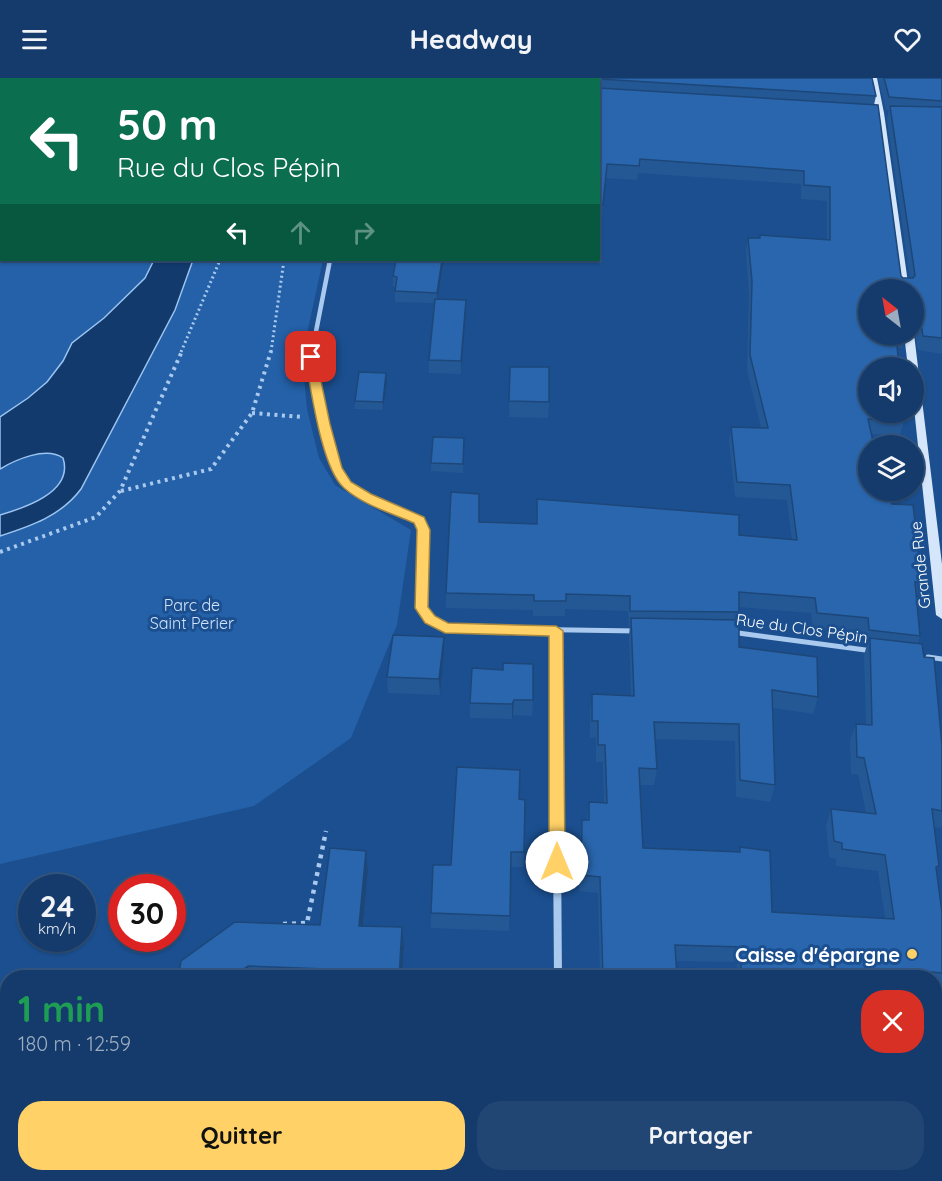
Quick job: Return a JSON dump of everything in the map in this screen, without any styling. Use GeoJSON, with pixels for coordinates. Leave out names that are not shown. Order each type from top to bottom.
{"type":"FeatureCollection","features":[{"type":"Feature","properties":{"kind":"main road"},"geometry":{"type":"LineString","coordinates":[[873,78],[880,113],[903,279]]}},
{"type":"Feature","properties":{"kind":"main road","name":"Grande Rue"},"geometry":{"type":"LineString","coordinates":[[920,423],[940,579],[942,615]]}},
{"type":"Feature","properties":{"kind":"street"},"geometry":{"type":"LineString","coordinates":[[326,78],[337,78]]}},
{"type":"Feature","properties":{"kind":"street"},"geometry":{"type":"LineString","coordinates":[[330,261],[311,357],[323,419],[336,468],[347,485],[366,497],[419,520],[424,530],[422,608],[430,619],[445,628],[639,631]]}},
{"type":"Feature","properties":{"kind":"street"},"geometry":{"type":"LineString","coordinates":[[556,631],[558,970]]}},
{"type":"Feature","properties":{"kind":"street","name":"Rue du Clos Pépin"},"geometry":{"type":"LineString","coordinates":[[723,632],[876,651]]}},
{"type":"Feature","properties":{"kind":"street"},"geometry":{"type":"LineString","coordinates":[[923,657],[942,659]]}},
{"type":"Feature","properties":{"kind":"path"},"geometry":{"type":"LineString","coordinates":[[0,552],[96,518],[120,491],[220,261]]}},
{"type":"Feature","properties":{"kind":"path"},"geometry":{"type":"LineString","coordinates":[[120,491],[211,469],[252,413],[274,342],[284,261]]}},
{"type":"Feature","properties":{"kind":"path"},"geometry":{"type":"LineString","coordinates":[[252,413],[323,419]]}},
{"type":"Feature","properties":{"kind":"path"},"geometry":{"type":"LineString","coordinates":[[276,924],[307,923],[326,831]]}},
{"type":"Feature","properties":{"kind":"green space","name":"Parc de Saint Perier"},"geometry":{"type":"Polygon","coordinates":[[[0,261],[323,261],[302,357],[307,409],[319,458],[335,485],[411,530],[397,625],[351,738],[254,806],[0,864],[0,261]]]}},
{"type":"Feature","properties":{"kind":"shaded area"},"geometry":{"type":"Polygon","coordinates":[[[154,261],[193,261],[175,310],[81,489],[64,506],[45,519],[0,536],[0,515],[45,497],[61,480],[64,470],[63,458],[48,453],[22,458],[0,469],[0,417],[47,382],[63,361],[72,343],[104,318],[145,278],[154,261]]]}},
{"type":"Feature","properties":{"kind":"building"},"geometry":{"type":"Polygon","coordinates":[[[600,78],[872,78],[876,96],[600,79],[600,78]]]}},
{"type":"Feature","properties":{"kind":"building"},"geometry":{"type":"Polygon","coordinates":[[[884,78],[942,78],[942,101],[889,97],[884,78]]]}},
{"type":"Feature","properties":{"kind":"building"},"geometry":{"type":"Polygon","coordinates":[[[600,88],[878,105],[901,276],[913,278],[915,275],[890,106],[942,107],[942,338],[924,336],[924,279],[858,279],[858,345],[897,345],[898,357],[858,357],[858,423],[869,423],[872,435],[858,435],[858,501],[891,501],[892,504],[913,505],[922,583],[915,582],[920,636],[869,630],[868,618],[817,613],[815,598],[739,592],[739,612],[630,611],[630,596],[566,594],[566,601],[534,601],[534,595],[446,593],[451,492],[479,494],[479,522],[537,524],[537,499],[739,515],[739,535],[797,540],[790,485],[737,482],[731,427],[768,428],[750,355],[752,281],[748,238],[760,238],[760,235],[830,240],[830,187],[804,185],[804,171],[640,159],[639,166],[607,164],[603,205],[600,205],[600,88]]]}},
{"type":"Feature","properties":{"kind":"building"},"geometry":{"type":"Polygon","coordinates":[[[396,261],[442,261],[437,293],[395,291],[397,277],[393,276],[396,261]]]}},
{"type":"Feature","properties":{"kind":"building"},"geometry":{"type":"Polygon","coordinates":[[[435,299],[466,300],[461,361],[429,360],[435,299]]]}},
{"type":"Feature","properties":{"kind":"building"},"geometry":{"type":"Polygon","coordinates":[[[510,367],[549,367],[549,402],[509,401],[510,367]]]}},
{"type":"Feature","properties":{"kind":"building"},"geometry":{"type":"Polygon","coordinates":[[[359,372],[386,373],[383,402],[355,401],[359,372]]]}},
{"type":"Feature","properties":{"kind":"building"},"geometry":{"type":"Polygon","coordinates":[[[433,437],[464,438],[463,464],[431,463],[433,437]]]}},
{"type":"Feature","properties":{"kind":"building"},"geometry":{"type":"Polygon","coordinates":[[[631,618],[739,620],[739,647],[817,657],[818,697],[772,690],[775,785],[740,780],[739,724],[654,722],[657,769],[639,768],[643,848],[740,852],[740,847],[770,851],[772,912],[894,919],[885,855],[842,849],[842,843],[834,841],[831,809],[876,814],[864,758],[857,757],[856,724],[872,725],[870,638],[922,644],[924,657],[934,658],[942,746],[942,811],[932,809],[942,913],[942,970],[741,970],[741,947],[675,945],[677,970],[603,970],[600,877],[581,875],[582,820],[589,820],[589,802],[607,803],[605,745],[598,745],[598,721],[592,721],[592,694],[634,696],[631,618]]]}},
{"type":"Feature","properties":{"kind":"building"},"geometry":{"type":"Polygon","coordinates":[[[393,635],[444,637],[439,679],[387,677],[393,635]]]}},
{"type":"Feature","properties":{"kind":"building"},"geometry":{"type":"Polygon","coordinates":[[[503,663],[533,664],[533,700],[514,700],[512,704],[470,703],[472,668],[503,670],[503,663]]]}},
{"type":"Feature","properties":{"kind":"building"},"geometry":{"type":"Polygon","coordinates":[[[457,767],[520,770],[519,799],[525,800],[524,852],[511,852],[510,916],[431,913],[433,865],[451,865],[457,767]]]}},
{"type":"Feature","properties":{"kind":"building"},"geometry":{"type":"Polygon","coordinates":[[[330,848],[366,851],[359,926],[402,927],[399,970],[248,966],[243,970],[179,970],[181,961],[235,922],[320,925],[330,848]]]}},
{"type":"Feature","properties":{"kind":"place","name":"Caisse d'épargne"},"geometry":{"type":"Point","coordinates":[912,954]}},
{"type":"Feature","properties":{"kind":"route"},"geometry":{"type":"LineString","coordinates":[[311,357],[324,424],[336,468],[347,485],[366,497],[419,520],[424,530],[422,608],[430,619],[445,628],[556,631],[557,862]]}}]}
